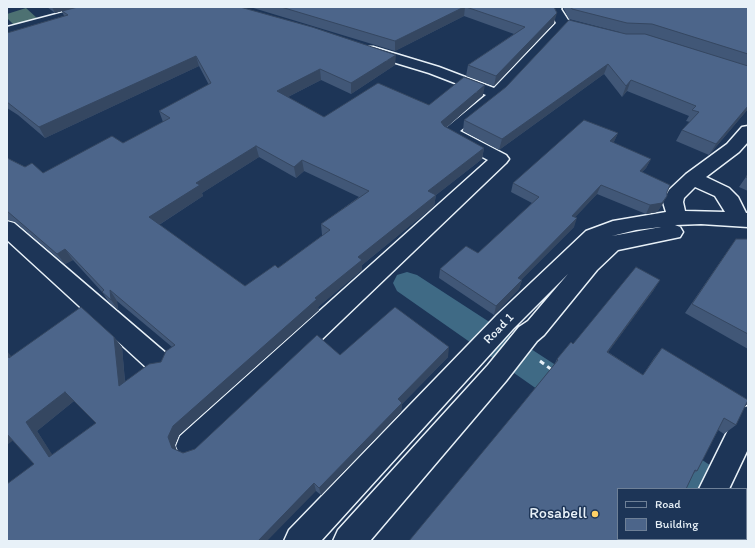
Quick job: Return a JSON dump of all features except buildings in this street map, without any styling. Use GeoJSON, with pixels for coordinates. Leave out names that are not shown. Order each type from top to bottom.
{"type":"FeatureCollection","features":[{"type":"Feature","properties":{"kind":"street"},"geometry":{"type":"LineString","coordinates":[[7,31],[98,7]]}},
{"type":"Feature","properties":{"kind":"street"},"geometry":{"type":"LineString","coordinates":[[556,7],[555,9],[564,23],[578,27]]}},
{"type":"Feature","properties":{"kind":"street"},"geometry":{"type":"LineString","coordinates":[[190,446],[500,159],[450,132],[497,94],[564,23]]}},
{"type":"Feature","properties":{"kind":"street"},"geometry":{"type":"LineString","coordinates":[[356,46],[434,70],[497,94]]}},
{"type":"Feature","properties":{"kind":"street"},"geometry":{"type":"LineString","coordinates":[[677,218],[673,202],[676,195],[693,178],[733,148],[748,131]]}},
{"type":"Feature","properties":{"kind":"street"},"geometry":{"type":"LineString","coordinates":[[349,541],[497,373],[590,264],[612,244],[664,233],[745,224],[731,202],[722,192],[693,178]]}},
{"type":"Feature","properties":{"kind":"street","name":"Road 1"},"geometry":{"type":"LineString","coordinates":[[300,541],[505,322],[593,236],[613,228],[636,222],[677,218],[700,217],[745,224]]}},
{"type":"Feature","properties":{"kind":"street"},"geometry":{"type":"LineString","coordinates":[[7,228],[158,362]]}},
{"type":"Feature","properties":{"kind":"street"},"geometry":{"type":"LineString","coordinates":[[716,484],[748,419]]}},
{"type":"Feature","properties":{"kind":"path"},"geometry":{"type":"LineString","coordinates":[[532,331],[531,356],[557,373]]}},
{"type":"Feature","properties":{"kind":"green space"},"geometry":{"type":"Polygon","coordinates":[[[26,8],[38,19],[15,26],[7,18],[7,14],[26,8]]]}},
{"type":"Feature","properties":{"kind":"waterway"},"geometry":{"type":"LineString","coordinates":[[407,283],[576,397]]}},
{"type":"Feature","properties":{"kind":"waterway"},"geometry":{"type":"LineString","coordinates":[[661,454],[712,488]]}},
{"type":"Feature","properties":{"kind":"place","name":"Rosabell"},"geometry":{"type":"Point","coordinates":[595,514]}}]}
